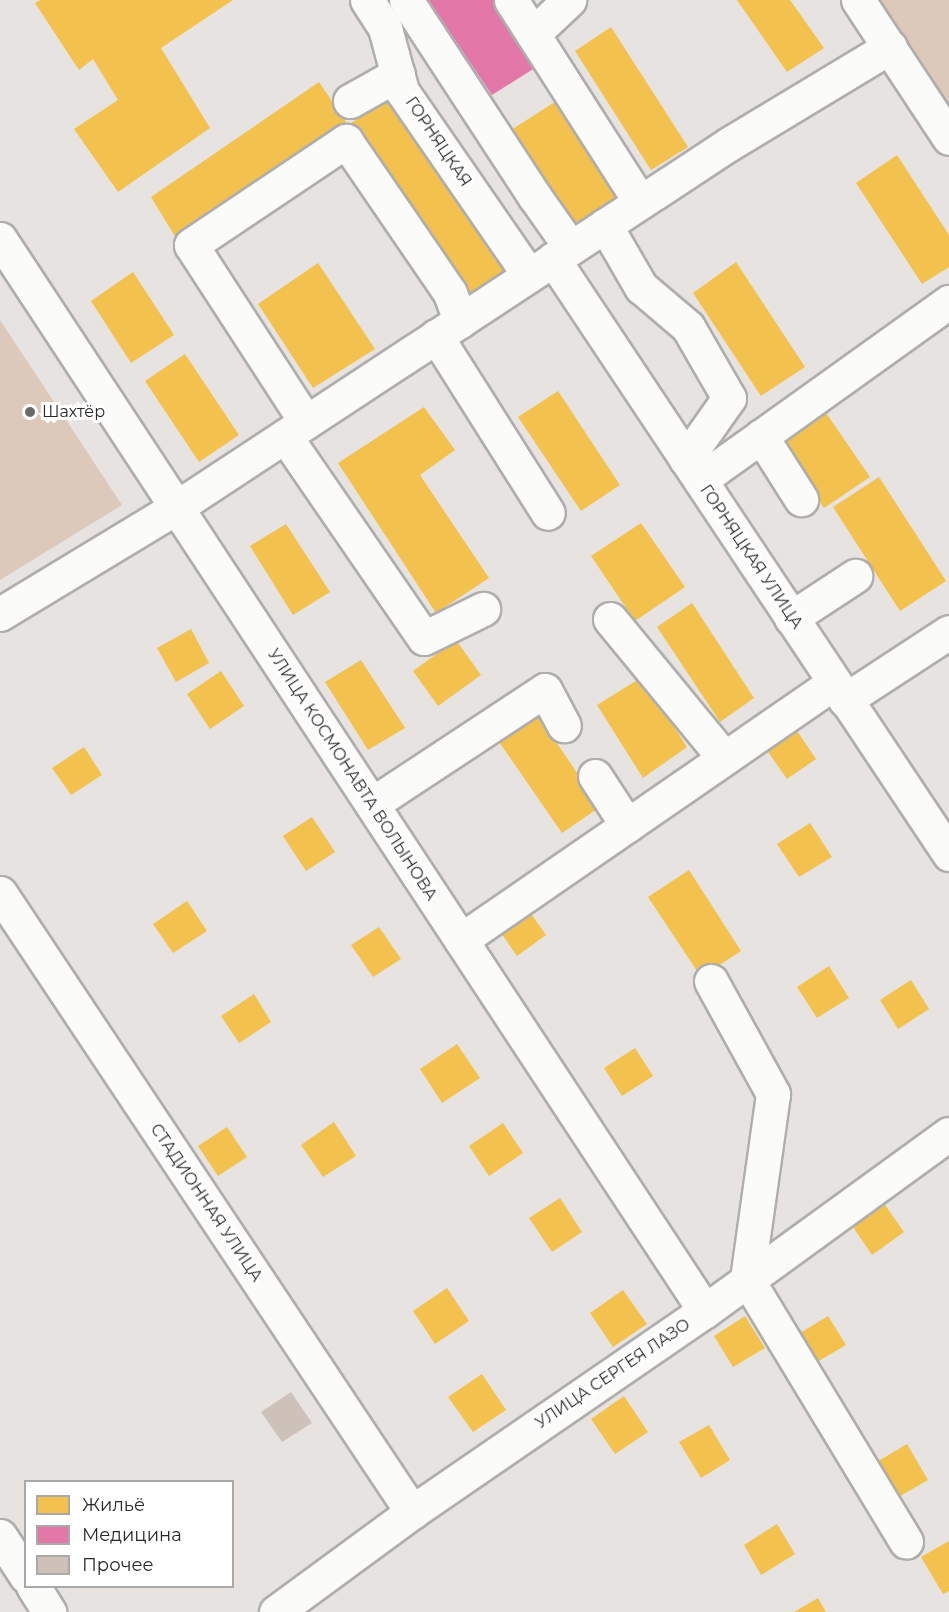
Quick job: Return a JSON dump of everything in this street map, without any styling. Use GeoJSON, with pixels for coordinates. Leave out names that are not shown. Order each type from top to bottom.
{"type":"FeatureCollection","features":[{"type":"Feature","properties":{"kind":"street","name":"ГОРНЯЦКАЯ"},"geometry":{"type":"LineString","coordinates":[[366,0],[385,28],[402,91],[551,261]]}},
{"type":"Feature","properties":{"kind":"street"},"geometry":{"type":"LineString","coordinates":[[406,0],[535,198],[551,261]]}},
{"type":"Feature","properties":{"kind":"street"},"geometry":{"type":"LineString","coordinates":[[511,0],[640,202]]}},
{"type":"Feature","properties":{"kind":"street"},"geometry":{"type":"LineString","coordinates":[[533,34],[569,0]]}},
{"type":"Feature","properties":{"kind":"street"},"geometry":{"type":"LineString","coordinates":[[858,0],[949,138]]}},
{"type":"Feature","properties":{"kind":"street"},"geometry":{"type":"LineString","coordinates":[[0,614],[177,507],[729,144],[890,47]]}},
{"type":"Feature","properties":{"kind":"street"},"geometry":{"type":"LineString","coordinates":[[350,101],[398,74]]}},
{"type":"Feature","properties":{"kind":"street"},"geometry":{"type":"LineString","coordinates":[[483,609],[424,638],[295,429],[191,245],[346,141],[450,293],[448,329],[548,513]]}},
{"type":"Feature","properties":{"kind":"street"},"geometry":{"type":"LineString","coordinates":[[605,225],[641,287],[688,327],[729,398],[693,470]]}},
{"type":"Feature","properties":{"kind":"street","name":"УЛИЦА КОСМОНАВТА ВОЛЫНОВА"},"geometry":{"type":"LineString","coordinates":[[0,239],[705,1311]]}},
{"type":"Feature","properties":{"kind":"street","name":"ГОРНЯЦКАЯ УЛИЦА"},"geometry":{"type":"LineString","coordinates":[[551,261],[949,854]]}},
{"type":"Feature","properties":{"kind":"street"},"geometry":{"type":"LineString","coordinates":[[693,470],[761,436],[949,302]]}},
{"type":"Feature","properties":{"kind":"street"},"geometry":{"type":"LineString","coordinates":[[761,436],[801,499]]}},
{"type":"Feature","properties":{"kind":"street"},"geometry":{"type":"LineString","coordinates":[[791,618],[855,576]]}},
{"type":"Feature","properties":{"kind":"street"},"geometry":{"type":"LineString","coordinates":[[610,619],[724,758]]}},
{"type":"Feature","properties":{"kind":"street"},"geometry":{"type":"LineString","coordinates":[[461,940],[724,758],[949,632]]}},
{"type":"Feature","properties":{"kind":"street"},"geometry":{"type":"LineString","coordinates":[[372,804],[545,690],[564,725]]}},
{"type":"Feature","properties":{"kind":"street"},"geometry":{"type":"LineString","coordinates":[[595,776],[627,825]]}},
{"type":"Feature","properties":{"kind":"street","name":"СТАДИОННАЯ УЛИЦА"},"geometry":{"type":"LineString","coordinates":[[0,893],[412,1512]]}},
{"type":"Feature","properties":{"kind":"street"},"geometry":{"type":"LineString","coordinates":[[711,981],[773,1094],[747,1279],[906,1542]]}},
{"type":"Feature","properties":{"kind":"street","name":"УЛИЦА СЕРГЕЯ ЛАЗО"},"geometry":{"type":"LineString","coordinates":[[276,1612],[412,1512],[705,1311],[949,1134]]}},
{"type":"Feature","properties":{"kind":"street"},"geometry":{"type":"LineString","coordinates":[[0,1536],[24,1573]]}},
{"type":"Feature","properties":{"kind":"street"},"geometry":{"type":"LineString","coordinates":[[34,1588],[49,1612]]}},
{"type":"Feature","properties":{"kind":"shaded area"},"geometry":{"type":"Polygon","coordinates":[[[875,0],[949,0],[949,111],[875,0]]]}},
{"type":"Feature","properties":{"kind":"shaded area","name":"Шахтёр"},"geometry":{"type":"Polygon","coordinates":[[[0,320],[122,505],[0,580],[0,320]]]}},
{"type":"Feature","properties":{"kind":"building: Жильё"},"geometry":{"type":"Polygon","coordinates":[[[40,0],[233,0],[161,48],[210,128],[118,192],[74,129],[118,100],[93,59],[79,70],[35,3],[40,0]]]}},
{"type":"Feature","properties":{"kind":"building: Жильё"},"geometry":{"type":"Polygon","coordinates":[[[737,0],[790,0],[824,48],[787,72],[737,0]]]}},
{"type":"Feature","properties":{"kind":"building: Жильё"},"geometry":{"type":"Polygon","coordinates":[[[611,27],[688,147],[651,170],[575,51],[611,27]]]}},
{"type":"Feature","properties":{"kind":"building: Жильё"},"geometry":{"type":"Polygon","coordinates":[[[319,82],[348,125],[176,238],[151,197],[319,82]]]}},
{"type":"Feature","properties":{"kind":"building: Жильё"},"geometry":{"type":"Polygon","coordinates":[[[389,98],[508,271],[466,298],[348,125],[389,98]]]}},
{"type":"Feature","properties":{"kind":"building: Жильё"},"geometry":{"type":"Polygon","coordinates":[[[558,100],[619,196],[571,226],[511,130],[558,100]]]}},
{"type":"Feature","properties":{"kind":"building: Жильё"},"geometry":{"type":"Polygon","coordinates":[[[897,155],[949,235],[949,267],[922,284],[856,183],[897,155]]]}},
{"type":"Feature","properties":{"kind":"building: Жильё"},"geometry":{"type":"Polygon","coordinates":[[[736,262],[805,367],[761,396],[693,293],[736,262]]]}},
{"type":"Feature","properties":{"kind":"building: Жильё"},"geometry":{"type":"Polygon","coordinates":[[[318,263],[375,349],[313,388],[258,304],[318,263]]]}},
{"type":"Feature","properties":{"kind":"building: Жильё"},"geometry":{"type":"Polygon","coordinates":[[[133,272],[174,335],[131,363],[91,301],[133,272]]]}},
{"type":"Feature","properties":{"kind":"building: Жильё"},"geometry":{"type":"Polygon","coordinates":[[[185,354],[239,435],[199,462],[145,381],[185,354]]]}},
{"type":"Feature","properties":{"kind":"building: Жильё"},"geometry":{"type":"Polygon","coordinates":[[[558,391],[620,485],[581,511],[518,417],[558,391]]]}},
{"type":"Feature","properties":{"kind":"building: Жильё"},"geometry":{"type":"Polygon","coordinates":[[[424,407],[455,450],[420,475],[489,578],[436,613],[338,463],[424,407]]]}},
{"type":"Feature","properties":{"kind":"building: Жильё"},"geometry":{"type":"Polygon","coordinates":[[[824,410],[870,477],[824,508],[779,441],[824,410]]]}},
{"type":"Feature","properties":{"kind":"building: Жильё"},"geometry":{"type":"Polygon","coordinates":[[[879,477],[946,581],[900,611],[833,507],[879,477]]]}},
{"type":"Feature","properties":{"kind":"building: Жильё"},"geometry":{"type":"Polygon","coordinates":[[[641,523],[685,587],[635,621],[591,556],[641,523]]]}},
{"type":"Feature","properties":{"kind":"building: Жильё"},"geometry":{"type":"Polygon","coordinates":[[[286,524],[330,592],[293,615],[250,546],[286,524]]]}},
{"type":"Feature","properties":{"kind":"building: Жильё"},"geometry":{"type":"Polygon","coordinates":[[[692,603],[754,698],[720,722],[657,627],[692,603]]]}},
{"type":"Feature","properties":{"kind":"building: Жильё"},"geometry":{"type":"Polygon","coordinates":[[[191,629],[209,663],[176,682],[157,648],[191,629]]]}},
{"type":"Feature","properties":{"kind":"building: Жильё"},"geometry":{"type":"Polygon","coordinates":[[[456,640],[481,675],[438,706],[413,671],[456,640]]]}},
{"type":"Feature","properties":{"kind":"building: Жильё"},"geometry":{"type":"Polygon","coordinates":[[[361,660],[405,728],[368,750],[325,682],[361,660]]]}},
{"type":"Feature","properties":{"kind":"building: Жильё"},"geometry":{"type":"Polygon","coordinates":[[[221,671],[244,706],[210,729],[187,694],[221,671]]]}},
{"type":"Feature","properties":{"kind":"building: Жильё"},"geometry":{"type":"Polygon","coordinates":[[[642,677],[687,747],[643,778],[597,705],[642,677]]]}},
{"type":"Feature","properties":{"kind":"building: Жильё"},"geometry":{"type":"Polygon","coordinates":[[[534,709],[600,807],[562,833],[495,736],[534,709]]]}},
{"type":"Feature","properties":{"kind":"building: Жильё"},"geometry":{"type":"Polygon","coordinates":[[[795,728],[816,759],[787,779],[766,749],[795,728]]]}},
{"type":"Feature","properties":{"kind":"building: Жильё"},"geometry":{"type":"Polygon","coordinates":[[[84,747],[102,775],[71,795],[52,768],[84,747]]]}},
{"type":"Feature","properties":{"kind":"building: Жильё"},"geometry":{"type":"Polygon","coordinates":[[[312,817],[335,852],[306,871],[283,836],[312,817]]]}},
{"type":"Feature","properties":{"kind":"building: Жильё"},"geometry":{"type":"Polygon","coordinates":[[[810,823],[832,857],[799,877],[777,844],[810,823]]]}},
{"type":"Feature","properties":{"kind":"building: Жильё"},"geometry":{"type":"Polygon","coordinates":[[[689,870],[741,951],[701,977],[648,897],[689,870]]]}},
{"type":"Feature","properties":{"kind":"building: Жильё"},"geometry":{"type":"Polygon","coordinates":[[[187,901],[207,931],[173,953],[153,924],[187,901]]]}},
{"type":"Feature","properties":{"kind":"building: Жильё"},"geometry":{"type":"Polygon","coordinates":[[[522,901],[546,935],[517,956],[493,921],[522,901]]]}},
{"type":"Feature","properties":{"kind":"building: Жильё"},"geometry":{"type":"Polygon","coordinates":[[[379,927],[401,959],[373,977],[351,945],[379,927]]]}},
{"type":"Feature","properties":{"kind":"building: Жильё"},"geometry":{"type":"Polygon","coordinates":[[[829,966],[849,998],[817,1018],[797,987],[829,966]]]}},
{"type":"Feature","properties":{"kind":"building: Жильё"},"geometry":{"type":"Polygon","coordinates":[[[911,980],[929,1009],[898,1029],[880,1000],[911,980]]]}},
{"type":"Feature","properties":{"kind":"building: Жильё"},"geometry":{"type":"Polygon","coordinates":[[[254,994],[271,1022],[239,1043],[221,1016],[254,994]]]}},
{"type":"Feature","properties":{"kind":"building: Жильё"},"geometry":{"type":"Polygon","coordinates":[[[457,1044],[480,1078],[442,1103],[420,1069],[457,1044]]]}},
{"type":"Feature","properties":{"kind":"building: Жильё"},"geometry":{"type":"Polygon","coordinates":[[[635,1048],[653,1076],[622,1096],[604,1068],[635,1048]]]}},
{"type":"Feature","properties":{"kind":"building: Жильё"},"geometry":{"type":"Polygon","coordinates":[[[334,1122],[356,1156],[323,1177],[301,1145],[334,1122]]]}},
{"type":"Feature","properties":{"kind":"building: Жильё"},"geometry":{"type":"Polygon","coordinates":[[[503,1123],[523,1153],[489,1176],[469,1146],[503,1123]]]}},
{"type":"Feature","properties":{"kind":"building: Жильё"},"geometry":{"type":"Polygon","coordinates":[[[227,1127],[247,1157],[218,1176],[198,1146],[227,1127]]]}},
{"type":"Feature","properties":{"kind":"building: Жильё"},"geometry":{"type":"Polygon","coordinates":[[[560,1198],[582,1232],[552,1252],[529,1218],[560,1198]]]}},
{"type":"Feature","properties":{"kind":"building: Жильё"},"geometry":{"type":"Polygon","coordinates":[[[885,1205],[904,1232],[872,1255],[853,1227],[885,1205]]]}},
{"type":"Feature","properties":{"kind":"building: Жильё"},"geometry":{"type":"Polygon","coordinates":[[[447,1288],[469,1321],[435,1344],[413,1311],[447,1288]]]}},
{"type":"Feature","properties":{"kind":"building: Жильё"},"geometry":{"type":"Polygon","coordinates":[[[623,1290],[647,1324],[613,1347],[590,1313],[623,1290]]]}},
{"type":"Feature","properties":{"kind":"building: Жильё"},"geometry":{"type":"Polygon","coordinates":[[[745,1316],[765,1348],[733,1367],[714,1336],[745,1316]]]}},
{"type":"Feature","properties":{"kind":"building: Жильё"},"geometry":{"type":"Polygon","coordinates":[[[828,1316],[846,1345],[812,1365],[795,1336],[828,1316]]]}},
{"type":"Feature","properties":{"kind":"building: Жильё"},"geometry":{"type":"Polygon","coordinates":[[[482,1374],[506,1410],[473,1432],[448,1397],[482,1374]]]}},
{"type":"Feature","properties":{"kind":"building: Жильё"},"geometry":{"type":"Polygon","coordinates":[[[624,1396],[648,1432],[615,1454],[591,1419],[624,1396]]]}},
{"type":"Feature","properties":{"kind":"building: Жильё"},"geometry":{"type":"Polygon","coordinates":[[[709,1425],[730,1460],[701,1478],[679,1442],[709,1425]]]}},
{"type":"Feature","properties":{"kind":"building: Жильё"},"geometry":{"type":"Polygon","coordinates":[[[907,1444],[928,1480],[897,1498],[875,1463],[907,1444]]]}},
{"type":"Feature","properties":{"kind":"building: Жильё"},"geometry":{"type":"Polygon","coordinates":[[[777,1524],[795,1554],[761,1575],[744,1545],[777,1524]]]}},
{"type":"Feature","properties":{"kind":"building: Жильё"},"geometry":{"type":"Polygon","coordinates":[[[949,1541],[949,1591],[943,1594],[921,1557],[949,1541]]]}},
{"type":"Feature","properties":{"kind":"building: Жильё"},"geometry":{"type":"Polygon","coordinates":[[[818,1598],[826,1612],[794,1612],[818,1598]]]}},
{"type":"Feature","properties":{"kind":"building: Медицина"},"geometry":{"type":"Polygon","coordinates":[[[428,0],[499,0],[541,64],[492,95],[428,0]]]}},
{"type":"Feature","properties":{"kind":"building: Прочее"},"geometry":{"type":"Polygon","coordinates":[[[291,1392],[312,1423],[282,1442],[261,1412],[291,1392]]]}},
{"type":"Feature","properties":{"kind":"place","name":"Шахтёр"},"geometry":{"type":"Point","coordinates":[30,412]}}]}
